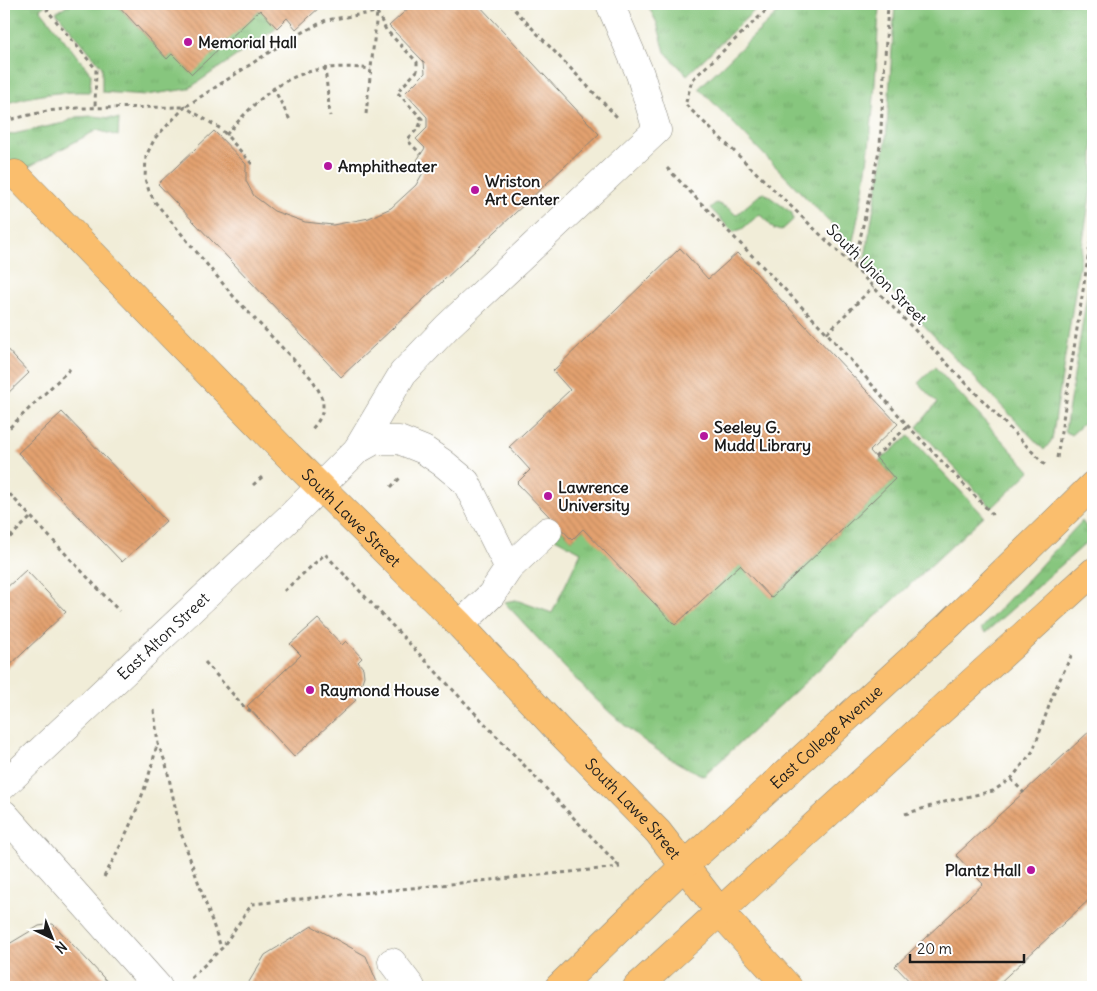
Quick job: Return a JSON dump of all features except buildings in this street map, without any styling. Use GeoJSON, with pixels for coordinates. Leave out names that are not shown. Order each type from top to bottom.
{"type":"FeatureCollection","features":[{"type":"Feature","properties":{"kind":"main road","name":"South Lawe Street"},"geometry":{"type":"LineString","coordinates":[[15,174],[320,487],[460,625],[561,733],[658,832],[720,912],[788,987]]}},
{"type":"Feature","properties":{"kind":"main road","name":"East College Avenue"},"geometry":{"type":"LineString","coordinates":[[559,987],[685,865],[949,625],[1093,484]]}},
{"type":"Feature","properties":{"kind":"main road"},"geometry":{"type":"LineString","coordinates":[[637,987],[1093,572]]}},
{"type":"Feature","properties":{"kind":"street"},"geometry":{"type":"LineString","coordinates":[[357,450],[403,373],[448,327],[657,130],[640,74],[610,4]]}},
{"type":"Feature","properties":{"kind":"street"},"geometry":{"type":"LineString","coordinates":[[357,450],[375,440],[399,440],[424,450],[443,462],[466,482],[509,568]]}},
{"type":"Feature","properties":{"kind":"street","name":"East Alton Street"},"geometry":{"type":"LineString","coordinates":[[4,786],[357,450]]}},
{"type":"Feature","properties":{"kind":"street"},"geometry":{"type":"LineString","coordinates":[[460,625],[491,596],[509,568],[548,531]]}},
{"type":"Feature","properties":{"kind":"street"},"geometry":{"type":"LineString","coordinates":[[4,814],[158,987]]}},
{"type":"Feature","properties":{"kind":"street"},"geometry":{"type":"LineString","coordinates":[[392,962],[411,987]]}},
{"type":"Feature","properties":{"kind":"path"},"geometry":{"type":"LineString","coordinates":[[56,4],[47,10],[96,69],[95,108]]}},
{"type":"Feature","properties":{"kind":"path"},"geometry":{"type":"LineString","coordinates":[[314,426],[322,415],[324,407],[319,390],[312,378],[234,297],[155,202],[145,179],[146,156],[155,138],[185,107],[285,42],[326,20],[377,12],[386,4]]}},
{"type":"Feature","properties":{"kind":"path"},"geometry":{"type":"LineString","coordinates":[[509,4],[827,332],[908,426],[994,516]]}},
{"type":"Feature","properties":{"kind":"path","name":"South Union Street"},"geometry":{"type":"LineString","coordinates":[[773,4],[692,80],[685,104],[854,268],[1047,467]]}},
{"type":"Feature","properties":{"kind":"path"},"geometry":{"type":"LineString","coordinates":[[854,268],[880,146],[888,4]]}},
{"type":"Feature","properties":{"kind":"path"},"geometry":{"type":"LineString","coordinates":[[366,114],[377,12]]}},
{"type":"Feature","properties":{"kind":"path"},"geometry":{"type":"LineString","coordinates":[[377,12],[386,30],[417,62],[417,71],[397,92],[422,119],[419,127],[407,140],[421,154]]}},
{"type":"Feature","properties":{"kind":"path"},"geometry":{"type":"LineString","coordinates":[[226,134],[249,108],[273,87],[298,75],[325,66],[344,65],[371,69]]}},
{"type":"Feature","properties":{"kind":"path"},"geometry":{"type":"LineString","coordinates":[[325,66],[330,116]]}},
{"type":"Feature","properties":{"kind":"path"},"geometry":{"type":"LineString","coordinates":[[273,87],[290,120]]}},
{"type":"Feature","properties":{"kind":"path"},"geometry":{"type":"LineString","coordinates":[[4,121],[47,111],[95,108],[185,107],[221,129],[252,164]]}},
{"type":"Feature","properties":{"kind":"path"},"geometry":{"type":"LineString","coordinates":[[1057,458],[1093,226]]}},
{"type":"Feature","properties":{"kind":"path"},"geometry":{"type":"LineString","coordinates":[[827,332],[873,288]]}},
{"type":"Feature","properties":{"kind":"path"},"geometry":{"type":"LineString","coordinates":[[4,433],[71,368]]}},
{"type":"Feature","properties":{"kind":"path"},"geometry":{"type":"LineString","coordinates":[[875,456],[908,426]]}},
{"type":"Feature","properties":{"kind":"path"},"geometry":{"type":"LineString","coordinates":[[4,488],[119,611]]}},
{"type":"Feature","properties":{"kind":"path"},"geometry":{"type":"LineString","coordinates":[[4,543],[30,518]]}},
{"type":"Feature","properties":{"kind":"path"},"geometry":{"type":"LineString","coordinates":[[184,982],[192,978],[222,948],[252,904],[620,867],[325,554],[284,591]]}},
{"type":"Feature","properties":{"kind":"path"},"geometry":{"type":"LineString","coordinates":[[905,814],[948,801],[993,791],[1011,779],[1034,751],[1054,692],[1072,654]]}},
{"type":"Feature","properties":{"kind":"path"},"geometry":{"type":"LineString","coordinates":[[205,662],[245,708],[251,711]]}},
{"type":"Feature","properties":{"kind":"path"},"geometry":{"type":"LineString","coordinates":[[154,710],[158,744],[166,764],[180,830],[222,948]]}},
{"type":"Feature","properties":{"kind":"path"},"geometry":{"type":"LineString","coordinates":[[87,907],[119,851],[146,787],[158,744]]}},
{"type":"Feature","properties":{"kind":"path"},"geometry":{"type":"LineString","coordinates":[[1011,779],[1024,792]]}},
{"type":"Feature","properties":{"kind":"green space"},"geometry":{"type":"Polygon","coordinates":[[[4,4],[47,4],[40,9],[91,74],[90,92],[47,94],[4,104],[4,4]]]}},
{"type":"Feature","properties":{"kind":"green space"},"geometry":{"type":"Polygon","coordinates":[[[69,4],[116,4],[167,59],[172,54],[191,73],[260,10],[277,28],[188,89],[146,95],[102,92],[102,67],[56,12],[69,4]]]}},
{"type":"Feature","properties":{"kind":"green space"},"geometry":{"type":"Polygon","coordinates":[[[647,4],[761,4],[687,75],[665,52],[657,23],[647,4]]]}},
{"type":"Feature","properties":{"kind":"green space"},"geometry":{"type":"Polygon","coordinates":[[[787,4],[879,4],[868,155],[852,245],[699,88],[787,4]]]}},
{"type":"Feature","properties":{"kind":"green space"},"geometry":{"type":"Polygon","coordinates":[[[895,4],[1093,4],[1093,177],[1052,440],[1044,450],[864,263],[886,141],[895,4]]]}},
{"type":"Feature","properties":{"kind":"green space"},"geometry":{"type":"Polygon","coordinates":[[[93,116],[119,119],[118,136],[97,130],[4,180],[4,136],[64,123],[76,117],[93,116]]]}},
{"type":"Feature","properties":{"kind":"green space"},"geometry":{"type":"Polygon","coordinates":[[[763,192],[792,213],[793,220],[781,231],[774,229],[760,214],[742,229],[733,232],[710,208],[716,203],[728,208],[736,215],[763,192]]]}},
{"type":"Feature","properties":{"kind":"green space"},"geometry":{"type":"Polygon","coordinates":[[[1093,258],[1093,415],[1071,435],[1065,431],[1093,258]]]}},
{"type":"Feature","properties":{"kind":"green space"},"geometry":{"type":"Polygon","coordinates":[[[935,367],[1030,471],[992,508],[917,427],[937,403],[918,383],[935,367]]]}},
{"type":"Feature","properties":{"kind":"green space"},"geometry":{"type":"Polygon","coordinates":[[[909,436],[984,516],[704,776],[675,761],[647,743],[621,722],[572,676],[504,602],[516,600],[552,613],[581,552],[555,538],[559,527],[572,540],[583,529],[740,565],[771,598],[895,479],[879,461],[909,436]]]}},
{"type":"Feature","properties":{"kind":"green space"},"geometry":{"type":"Polygon","coordinates":[[[1082,521],[1093,537],[985,633],[981,629],[1082,521]]]}},
{"type":"Feature","properties":{"kind":"place","name":"Memorial Hall"},"geometry":{"type":"Point","coordinates":[188,42]}},
{"type":"Feature","properties":{"kind":"place","name":"Amphitheater"},"geometry":{"type":"Point","coordinates":[328,166]}},
{"type":"Feature","properties":{"kind":"place","name":"Wriston Art Center"},"geometry":{"type":"Point","coordinates":[475,190]}},
{"type":"Feature","properties":{"kind":"place","name":"Seeley G. Mudd Library"},"geometry":{"type":"Point","coordinates":[704,436]}},
{"type":"Feature","properties":{"kind":"place","name":"Lawrence University"},"geometry":{"type":"Point","coordinates":[548,496]}},
{"type":"Feature","properties":{"kind":"place","name":"Raymond House"},"geometry":{"type":"Point","coordinates":[310,690]}},
{"type":"Feature","properties":{"kind":"place","name":"Plantz Hall"},"geometry":{"type":"Point","coordinates":[1031,870]}}]}
